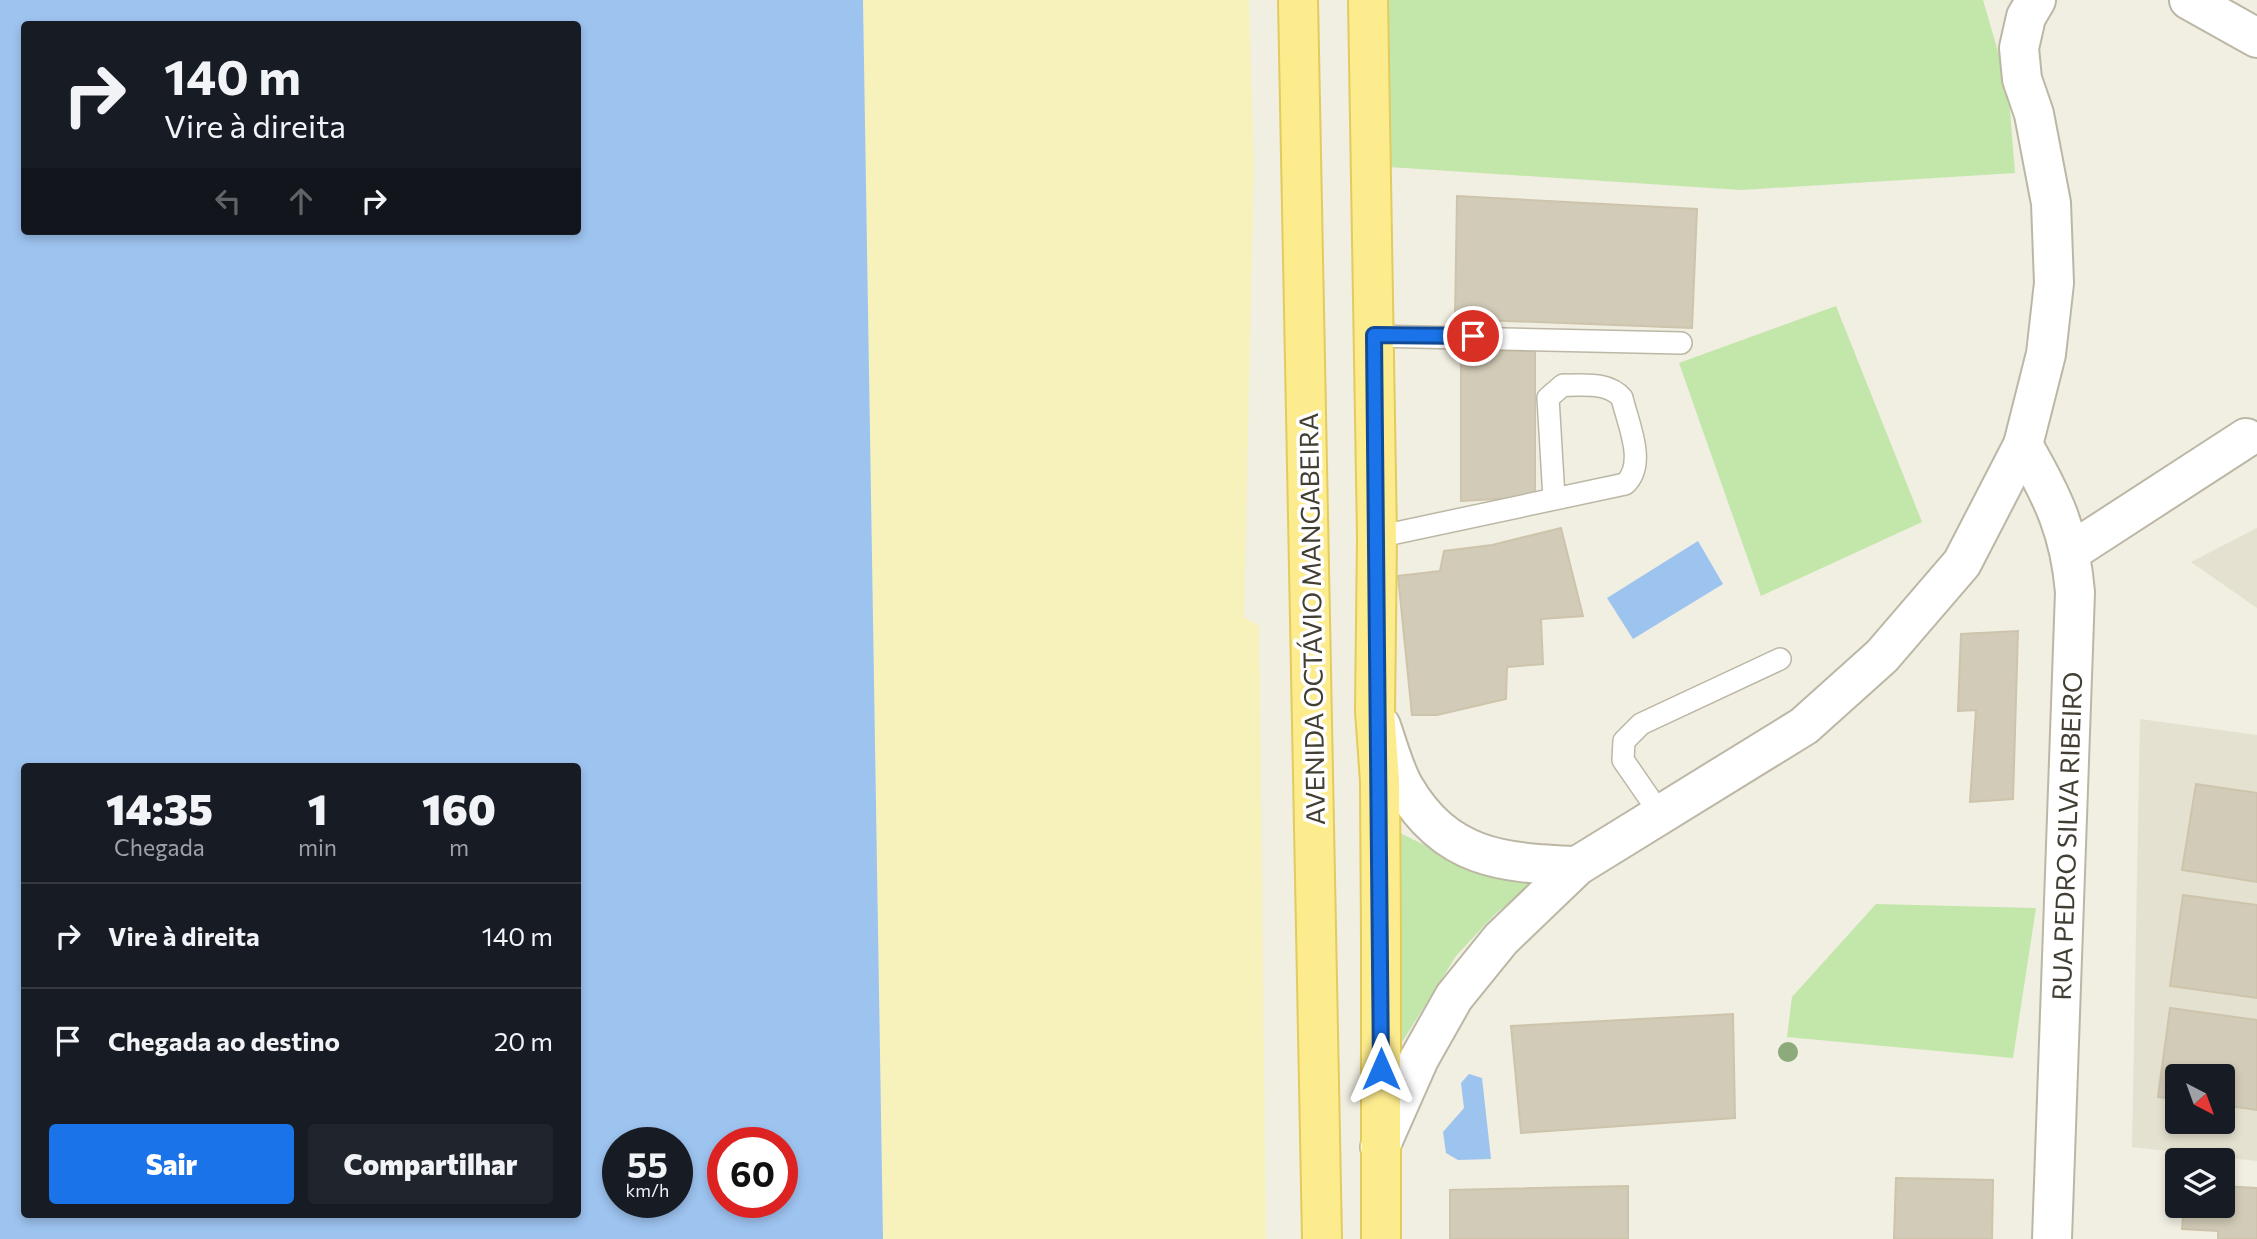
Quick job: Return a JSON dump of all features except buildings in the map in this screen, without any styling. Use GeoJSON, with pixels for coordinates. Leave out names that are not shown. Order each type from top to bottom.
{"type":"FeatureCollection","features":[{"type":"Feature","properties":{"kind":"main road","name":"AVENIDA OCTÁVIO MANGABEIRA"},"geometry":{"type":"LineString","coordinates":[[1298,0],[1322,1239]]}},
{"type":"Feature","properties":{"kind":"main road"},"geometry":{"type":"LineString","coordinates":[[1368,0],[1377,537],[1375,711],[1380,781],[1381,1239]]}},
{"type":"Feature","properties":{"kind":"street"},"geometry":{"type":"LineString","coordinates":[[1380,1147],[1419,1059],[1454,997],[1501,939],[1577,866],[1804,726],[1882,656],[1962,563],[2023,444],[2046,354],[2054,284],[2051,203],[2034,114],[2022,79],[2019,48],[2026,17],[2036,0]]}},
{"type":"Feature","properties":{"kind":"street"},"geometry":{"type":"LineString","coordinates":[[2189,0],[2243,20]]}},
{"type":"Feature","properties":{"kind":"street"},"geometry":{"type":"LineString","coordinates":[[2072,551],[2246,438]]}},
{"type":"Feature","properties":{"kind":"street","name":"RUA PEDRO SILVA RIBEIRO"},"geometry":{"type":"LineString","coordinates":[[2023,444],[2060,514],[2072,551],[2074,606],[2052,1239]]}},
{"type":"Feature","properties":{"kind":"street"},"geometry":{"type":"LineString","coordinates":[[1375,711],[1403,785],[1428,823],[1474,852],[1500,860],[1577,866]]}},
{"type":"Feature","properties":{"kind":"lane"},"geometry":{"type":"LineString","coordinates":[[1374,335],[1681,343]]}},
{"type":"Feature","properties":{"kind":"lane"},"geometry":{"type":"LineString","coordinates":[[1377,537],[1625,484],[1634,475],[1636,463],[1622,398],[1616,391],[1605,386],[1563,385],[1548,398],[1554,498]]}},
{"type":"Feature","properties":{"kind":"lane"},"geometry":{"type":"LineString","coordinates":[[1661,815],[1623,760],[1624,741],[1641,724],[1780,659]]}},
{"type":"Feature","properties":{"kind":"shaded area"},"geometry":{"type":"Polygon","coordinates":[[[2257,528],[2257,608],[2191,562],[2257,528]]]}},
{"type":"Feature","properties":{"kind":"shaded area"},"geometry":{"type":"Polygon","coordinates":[[[2140,719],[2257,735],[2257,1161],[2235,1159],[2235,1148],[2165,1148],[2165,1151],[2132,1147],[2140,719]]]}},
{"type":"Feature","properties":{"kind":"green space"},"geometry":{"type":"Polygon","coordinates":[[[1385,0],[1983,0],[2008,86],[2015,173],[1741,190],[1389,167],[1385,0]]]}},
{"type":"Feature","properties":{"kind":"green space"},"geometry":{"type":"Polygon","coordinates":[[[1836,306],[1922,522],[1761,596],[1679,363],[1836,306]]]}},
{"type":"Feature","properties":{"kind":"green space"},"geometry":{"type":"Polygon","coordinates":[[[1400,833],[1490,877],[1534,882],[1494,915],[1456,956],[1399,1047],[1400,833]]]}},
{"type":"Feature","properties":{"kind":"green space"},"geometry":{"type":"Polygon","coordinates":[[[1876,904],[2036,908],[2013,1058],[1787,1037],[1792,997],[1876,904]]]}},
{"type":"Feature","properties":{"kind":"sand"},"geometry":{"type":"Polygon","coordinates":[[[863,0],[1249,0],[1254,167],[1244,617],[1259,626],[1266,1239],[883,1239],[863,0]]]}},
{"type":"Feature","properties":{"kind":"water"},"geometry":{"type":"Polygon","coordinates":[[[0,0],[863,0],[883,1239],[0,1239],[0,0]]]}},
{"type":"Feature","properties":{"kind":"water"},"geometry":{"type":"Polygon","coordinates":[[[1698,541],[1723,584],[1633,639],[1607,598],[1698,541]]]}},
{"type":"Feature","properties":{"kind":"water"},"geometry":{"type":"Polygon","coordinates":[[[1469,1074],[1482,1078],[1491,1159],[1458,1160],[1446,1153],[1443,1132],[1464,1108],[1461,1083],[1469,1074]]]}},
{"type":"Feature","properties":{"kind":"route"},"geometry":{"type":"LineString","coordinates":[[1381,1069],[1380,781],[1375,711],[1377,537],[1374,335],[1473,336]]}}]}
